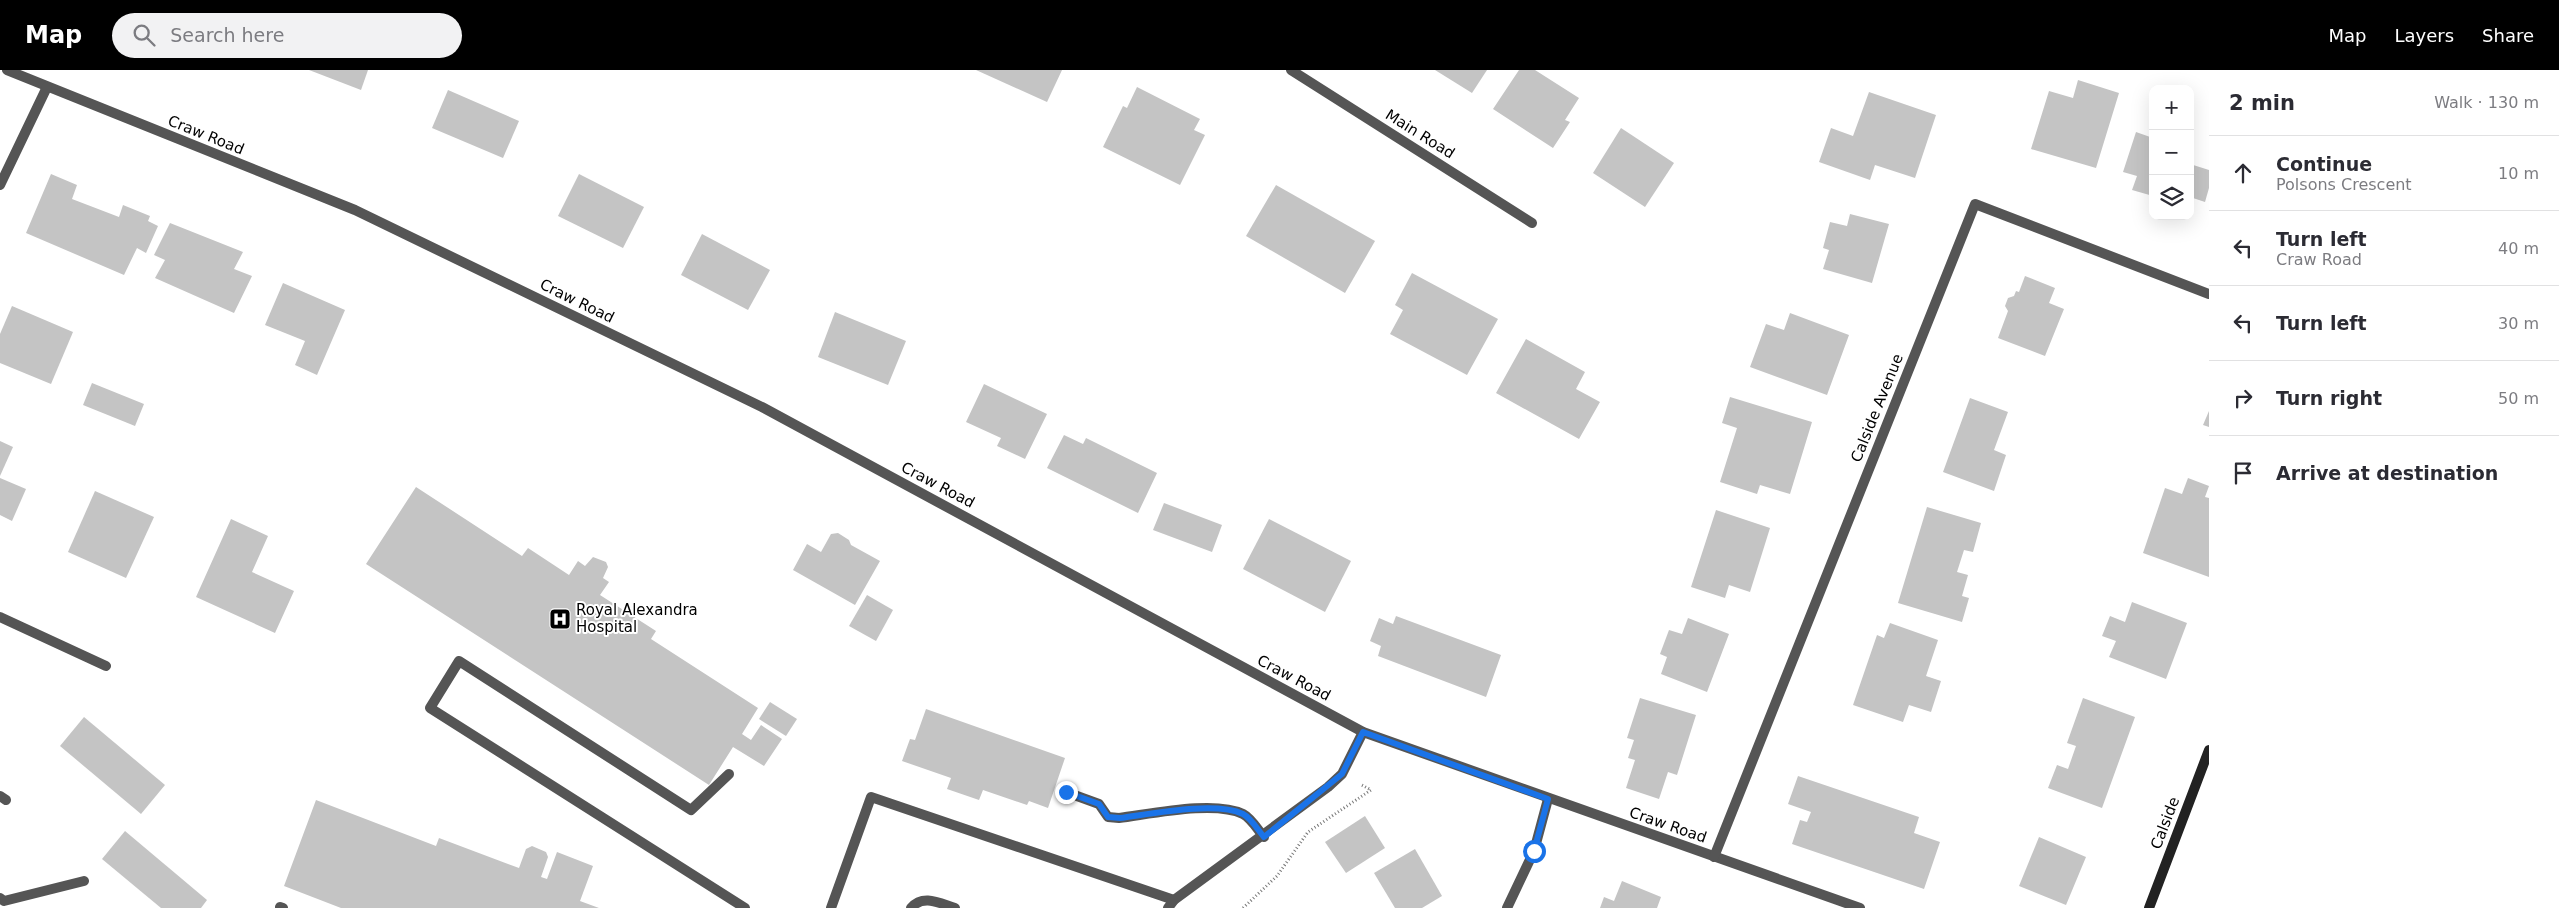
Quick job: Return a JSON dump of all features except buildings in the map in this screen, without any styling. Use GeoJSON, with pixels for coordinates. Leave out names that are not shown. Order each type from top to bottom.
{"type":"FeatureCollection","features":[{"type":"Feature","properties":{"kind":"street","name":"Craw Road"},"geometry":{"type":"LineString","coordinates":[[7,70],[355,210],[754,403],[1363,732],[1860,908]]}},
{"type":"Feature","properties":{"kind":"street","name":"Main Road"},"geometry":{"type":"LineString","coordinates":[[1291,70],[1532,223]]}},
{"type":"Feature","properties":{"kind":"street"},"geometry":{"type":"LineString","coordinates":[[0,185],[47,87]]}},
{"type":"Feature","properties":{"kind":"street","name":"Calside Avenue"},"geometry":{"type":"LineString","coordinates":[[1714,857],[1975,204],[2209,294]]}},
{"type":"Feature","properties":{"kind":"street"},"geometry":{"type":"LineString","coordinates":[[0,617],[106,666]]}},
{"type":"Feature","properties":{"kind":"street"},"geometry":{"type":"LineString","coordinates":[[729,774],[691,810],[459,661],[430,708],[745,908]]}},
{"type":"Feature","properties":{"kind":"street"},"geometry":{"type":"LineString","coordinates":[[830,908],[871,796],[1171,904],[1264,837],[1342,774],[1363,732]]}},
{"type":"Feature","properties":{"kind":"street","name":"Calside"},"geometry":{"type":"LineString","coordinates":[[2149,908],[2205,769],[2209,750]]}},
{"type":"Feature","properties":{"kind":"street"},"geometry":{"type":"LineString","coordinates":[[1066,792],[1099,804],[1108,817],[1114,818],[1205,808],[1226,809],[1244,815],[1264,837]]}},
{"type":"Feature","properties":{"kind":"street"},"geometry":{"type":"LineString","coordinates":[[1507,908],[1534,851],[1548,799]]}},
{"type":"Feature","properties":{"kind":"street"},"geometry":{"type":"LineString","coordinates":[[0,898],[4,901],[84,881]]}},
{"type":"Feature","properties":{"kind":"street"},"geometry":{"type":"LineString","coordinates":[[911,908],[916,902],[931,900],[955,908]]}},
{"type":"Feature","properties":{"kind":"path"},"geometry":{"type":"LineString","coordinates":[[1244,908],[1278,876],[1308,832],[1371,790],[1342,774]]}},
{"type":"Feature","properties":{"kind":"place","name":"Royal Alexandra Hospital"},"geometry":{"type":"Point","coordinates":[560,619]}},
{"type":"Feature","properties":{"kind":"route"},"geometry":{"type":"LineString","coordinates":[[1066,792],[1099,804],[1108,817],[1120,818],[1205,808],[1226,809],[1244,815],[1264,837],[1342,774],[1363,732],[1548,799],[1534,851]]}}]}
